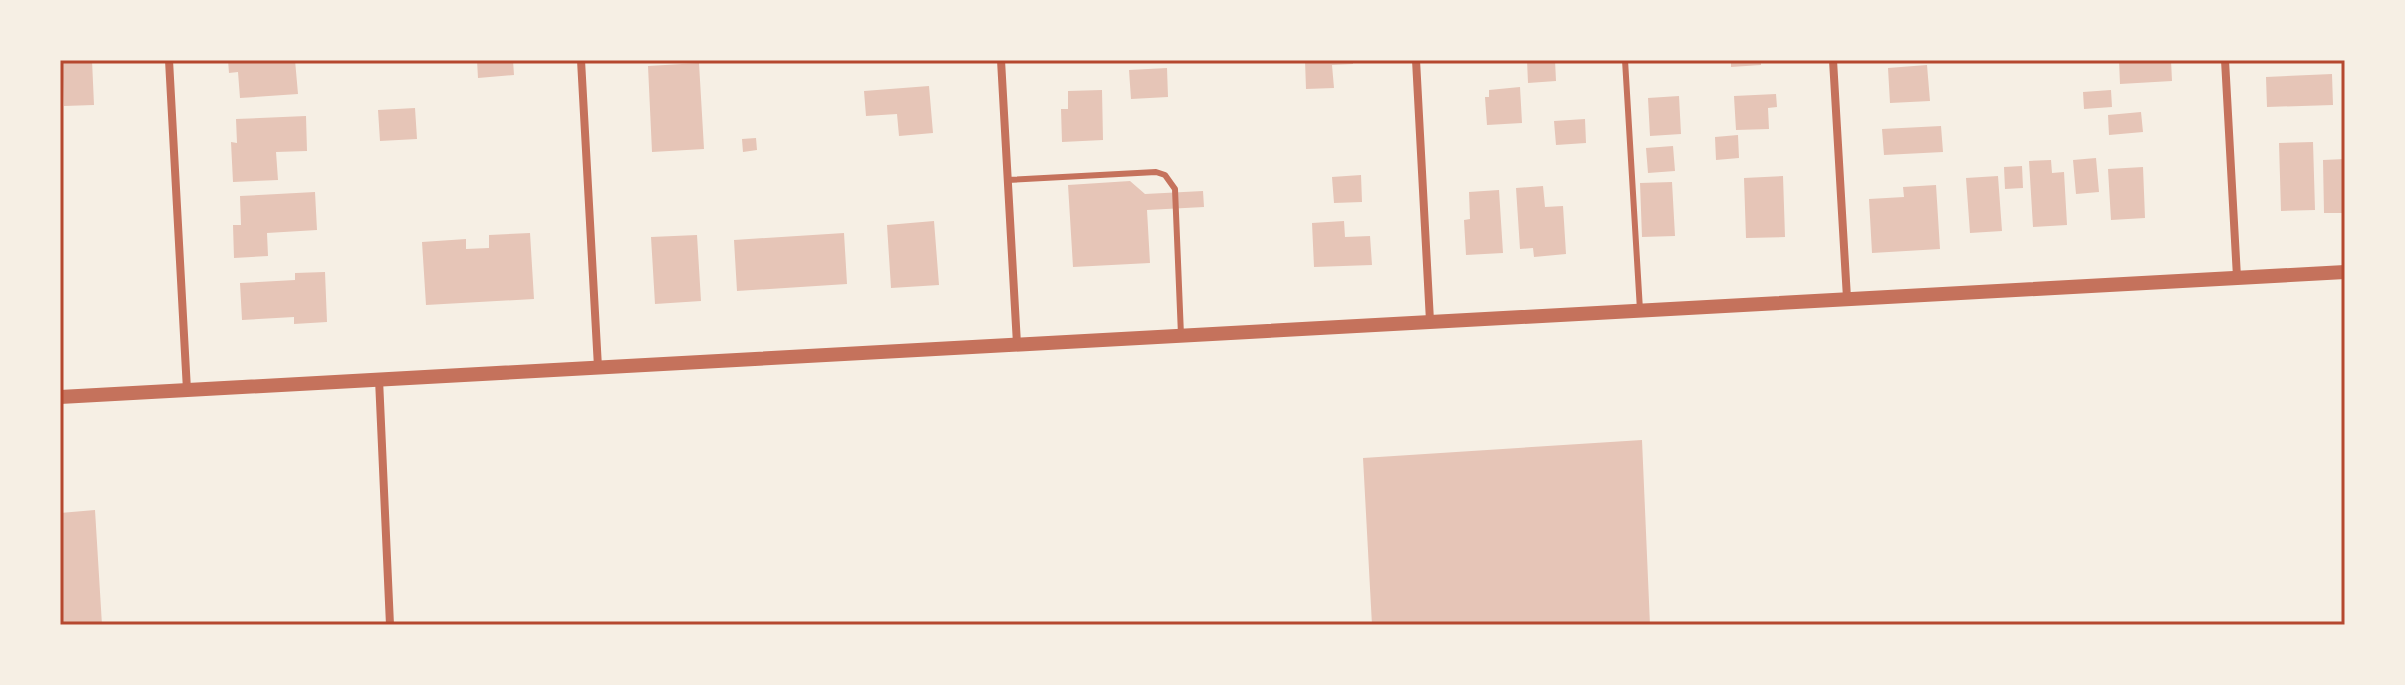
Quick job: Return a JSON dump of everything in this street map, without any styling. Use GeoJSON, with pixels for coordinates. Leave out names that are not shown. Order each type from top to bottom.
{"type":"FeatureCollection","features":[{"type":"Feature","properties":{"kind":"street"},"geometry":{"type":"LineString","coordinates":[[169,60],[187,390]]}},
{"type":"Feature","properties":{"kind":"street"},"geometry":{"type":"LineString","coordinates":[[581,60],[598,367]]}},
{"type":"Feature","properties":{"kind":"street"},"geometry":{"type":"LineString","coordinates":[[1001,60],[1017,344]]}},
{"type":"Feature","properties":{"kind":"street"},"geometry":{"type":"LineString","coordinates":[[1416,60],[1430,321]]}},
{"type":"Feature","properties":{"kind":"street"},"geometry":{"type":"LineString","coordinates":[[1833,60],[1847,298]]}},
{"type":"Feature","properties":{"kind":"street"},"geometry":{"type":"LineString","coordinates":[[2225,60],[2237,277]]}},
{"type":"Feature","properties":{"kind":"street"},"geometry":{"type":"LineString","coordinates":[[60,397],[2345,272]]}},
{"type":"Feature","properties":{"kind":"street"},"geometry":{"type":"LineString","coordinates":[[379,379],[390,625]]}},
{"type":"Feature","properties":{"kind":"lane"},"geometry":{"type":"LineString","coordinates":[[1625,60],[1640,310]]}},
{"type":"Feature","properties":{"kind":"lane"},"geometry":{"type":"LineString","coordinates":[[1007,180],[1156,172],[1165,175],[1175,189],[1181,335]]}},
{"type":"Feature","properties":{"kind":"building"},"geometry":{"type":"Polygon","coordinates":[[[60,60],[92,60],[94,105],[64,106],[60,60]]]}},
{"type":"Feature","properties":{"kind":"building"},"geometry":{"type":"Polygon","coordinates":[[[228,60],[295,60],[298,94],[240,98],[238,72],[229,73],[228,60]]]}},
{"type":"Feature","properties":{"kind":"building"},"geometry":{"type":"Polygon","coordinates":[[[477,60],[513,60],[514,75],[478,78],[477,60]]]}},
{"type":"Feature","properties":{"kind":"building"},"geometry":{"type":"Polygon","coordinates":[[[1305,60],[1353,60],[1353,64],[1332,65],[1334,88],[1306,89],[1305,60]]]}},
{"type":"Feature","properties":{"kind":"building"},"geometry":{"type":"Polygon","coordinates":[[[1527,60],[1555,60],[1556,81],[1528,83],[1527,60]]]}},
{"type":"Feature","properties":{"kind":"building"},"geometry":{"type":"Polygon","coordinates":[[[1731,60],[1761,60],[1761,65],[1731,67],[1731,60]]]}},
{"type":"Feature","properties":{"kind":"building"},"geometry":{"type":"Polygon","coordinates":[[[2119,60],[2171,60],[2172,81],[2120,84],[2119,60]]]}},
{"type":"Feature","properties":{"kind":"building"},"geometry":{"type":"Polygon","coordinates":[[[699,63],[704,149],[652,152],[648,66],[699,63]]]}},
{"type":"Feature","properties":{"kind":"building"},"geometry":{"type":"Polygon","coordinates":[[[1927,65],[1930,101],[1890,103],[1888,68],[1927,65]]]}},
{"type":"Feature","properties":{"kind":"building"},"geometry":{"type":"Polygon","coordinates":[[[1167,68],[1168,97],[1131,99],[1129,70],[1167,68]]]}},
{"type":"Feature","properties":{"kind":"building"},"geometry":{"type":"Polygon","coordinates":[[[2332,74],[2333,105],[2267,107],[2266,77],[2332,74]]]}},
{"type":"Feature","properties":{"kind":"building"},"geometry":{"type":"Polygon","coordinates":[[[929,86],[933,133],[899,136],[897,114],[866,116],[864,91],[929,86]]]}},
{"type":"Feature","properties":{"kind":"building"},"geometry":{"type":"Polygon","coordinates":[[[1520,87],[1522,123],[1487,125],[1485,97],[1489,97],[1489,90],[1520,87]]]}},
{"type":"Feature","properties":{"kind":"building"},"geometry":{"type":"Polygon","coordinates":[[[1102,90],[1103,140],[1062,142],[1061,109],[1068,109],[1068,91],[1102,90]]]}},
{"type":"Feature","properties":{"kind":"building"},"geometry":{"type":"Polygon","coordinates":[[[2111,90],[2112,107],[2084,109],[2083,92],[2111,90]]]}},
{"type":"Feature","properties":{"kind":"building"},"geometry":{"type":"Polygon","coordinates":[[[1776,94],[1777,107],[1768,108],[1769,129],[1736,130],[1734,96],[1776,94]]]}},
{"type":"Feature","properties":{"kind":"building"},"geometry":{"type":"Polygon","coordinates":[[[1679,96],[1681,134],[1650,136],[1648,98],[1679,96]]]}},
{"type":"Feature","properties":{"kind":"building"},"geometry":{"type":"Polygon","coordinates":[[[415,108],[417,139],[380,141],[378,110],[415,108]]]}},
{"type":"Feature","properties":{"kind":"building"},"geometry":{"type":"Polygon","coordinates":[[[2141,112],[2143,132],[2109,135],[2108,115],[2141,112]]]}},
{"type":"Feature","properties":{"kind":"building"},"geometry":{"type":"Polygon","coordinates":[[[306,116],[307,151],[276,152],[278,180],[233,182],[231,142],[237,143],[236,119],[306,116]]]}},
{"type":"Feature","properties":{"kind":"building"},"geometry":{"type":"Polygon","coordinates":[[[1585,119],[1586,143],[1556,145],[1554,121],[1585,119]]]}},
{"type":"Feature","properties":{"kind":"building"},"geometry":{"type":"Polygon","coordinates":[[[1941,126],[1943,152],[1884,155],[1882,129],[1941,126]]]}},
{"type":"Feature","properties":{"kind":"building"},"geometry":{"type":"Polygon","coordinates":[[[1738,135],[1739,158],[1716,160],[1715,137],[1738,135]]]}},
{"type":"Feature","properties":{"kind":"building"},"geometry":{"type":"Polygon","coordinates":[[[756,138],[757,150],[743,152],[742,139],[756,138]]]}},
{"type":"Feature","properties":{"kind":"building"},"geometry":{"type":"Polygon","coordinates":[[[2313,142],[2315,210],[2281,211],[2279,143],[2313,142]]]}},
{"type":"Feature","properties":{"kind":"building"},"geometry":{"type":"Polygon","coordinates":[[[1673,146],[1675,171],[1648,173],[1646,148],[1673,146]]]}},
{"type":"Feature","properties":{"kind":"building"},"geometry":{"type":"Polygon","coordinates":[[[2096,158],[2099,192],[2076,194],[2073,160],[2096,158]]]}},
{"type":"Feature","properties":{"kind":"building"},"geometry":{"type":"Polygon","coordinates":[[[2345,159],[2345,213],[2324,213],[2323,160],[2345,159]]]}},
{"type":"Feature","properties":{"kind":"building"},"geometry":{"type":"Polygon","coordinates":[[[2051,160],[2052,173],[2064,172],[2067,225],[2033,227],[2029,161],[2051,160]]]}},
{"type":"Feature","properties":{"kind":"building"},"geometry":{"type":"Polygon","coordinates":[[[2022,166],[2023,188],[2005,189],[2004,167],[2022,166]]]}},
{"type":"Feature","properties":{"kind":"building"},"geometry":{"type":"Polygon","coordinates":[[[2143,167],[2145,218],[2111,220],[2108,169],[2143,167]]]}},
{"type":"Feature","properties":{"kind":"building"},"geometry":{"type":"Polygon","coordinates":[[[1361,175],[1362,202],[1334,203],[1332,177],[1361,175]]]}},
{"type":"Feature","properties":{"kind":"building"},"geometry":{"type":"Polygon","coordinates":[[[1783,176],[1785,237],[1746,238],[1744,178],[1783,176]]]}},
{"type":"Feature","properties":{"kind":"building"},"geometry":{"type":"Polygon","coordinates":[[[1998,176],[2002,231],[1970,233],[1966,178],[1998,176]]]}},
{"type":"Feature","properties":{"kind":"building"},"geometry":{"type":"Polygon","coordinates":[[[1130,181],[1145,194],[1203,191],[1204,207],[1147,210],[1150,263],[1073,267],[1068,185],[1130,181]]]}},
{"type":"Feature","properties":{"kind":"building"},"geometry":{"type":"Polygon","coordinates":[[[1672,182],[1675,236],[1642,237],[1640,183],[1672,182]]]}},
{"type":"Feature","properties":{"kind":"building"},"geometry":{"type":"Polygon","coordinates":[[[1936,185],[1940,249],[1872,253],[1869,199],[1904,197],[1903,187],[1936,185]]]}},
{"type":"Feature","properties":{"kind":"building"},"geometry":{"type":"Polygon","coordinates":[[[1543,186],[1545,207],[1563,206],[1566,254],[1534,257],[1533,248],[1520,249],[1516,188],[1543,186]]]}},
{"type":"Feature","properties":{"kind":"building"},"geometry":{"type":"Polygon","coordinates":[[[1499,190],[1503,253],[1466,255],[1464,220],[1470,219],[1469,192],[1499,190]]]}},
{"type":"Feature","properties":{"kind":"building"},"geometry":{"type":"Polygon","coordinates":[[[315,192],[317,230],[267,233],[268,256],[234,258],[233,225],[241,225],[240,196],[315,192]]]}},
{"type":"Feature","properties":{"kind":"building"},"geometry":{"type":"Polygon","coordinates":[[[934,221],[939,285],[891,288],[887,225],[934,221]]]}},
{"type":"Feature","properties":{"kind":"building"},"geometry":{"type":"Polygon","coordinates":[[[1344,221],[1345,237],[1370,236],[1372,265],[1314,267],[1312,223],[1344,221]]]}},
{"type":"Feature","properties":{"kind":"building"},"geometry":{"type":"Polygon","coordinates":[[[530,233],[534,299],[426,305],[422,242],[466,239],[466,249],[489,248],[489,235],[530,233]]]}},
{"type":"Feature","properties":{"kind":"building"},"geometry":{"type":"Polygon","coordinates":[[[844,233],[847,284],[737,291],[734,240],[844,233]]]}},
{"type":"Feature","properties":{"kind":"building"},"geometry":{"type":"Polygon","coordinates":[[[697,235],[701,301],[655,304],[651,237],[697,235]]]}},
{"type":"Feature","properties":{"kind":"building"},"geometry":{"type":"Polygon","coordinates":[[[325,272],[327,322],[294,324],[294,317],[242,320],[240,283],[295,280],[295,273],[325,272]]]}},
{"type":"Feature","properties":{"kind":"building"},"geometry":{"type":"Polygon","coordinates":[[[1642,440],[1650,625],[1372,625],[1363,458],[1642,440]]]}},
{"type":"Feature","properties":{"kind":"building"},"geometry":{"type":"Polygon","coordinates":[[[95,510],[102,625],[60,625],[60,513],[95,510]]]}}]}
